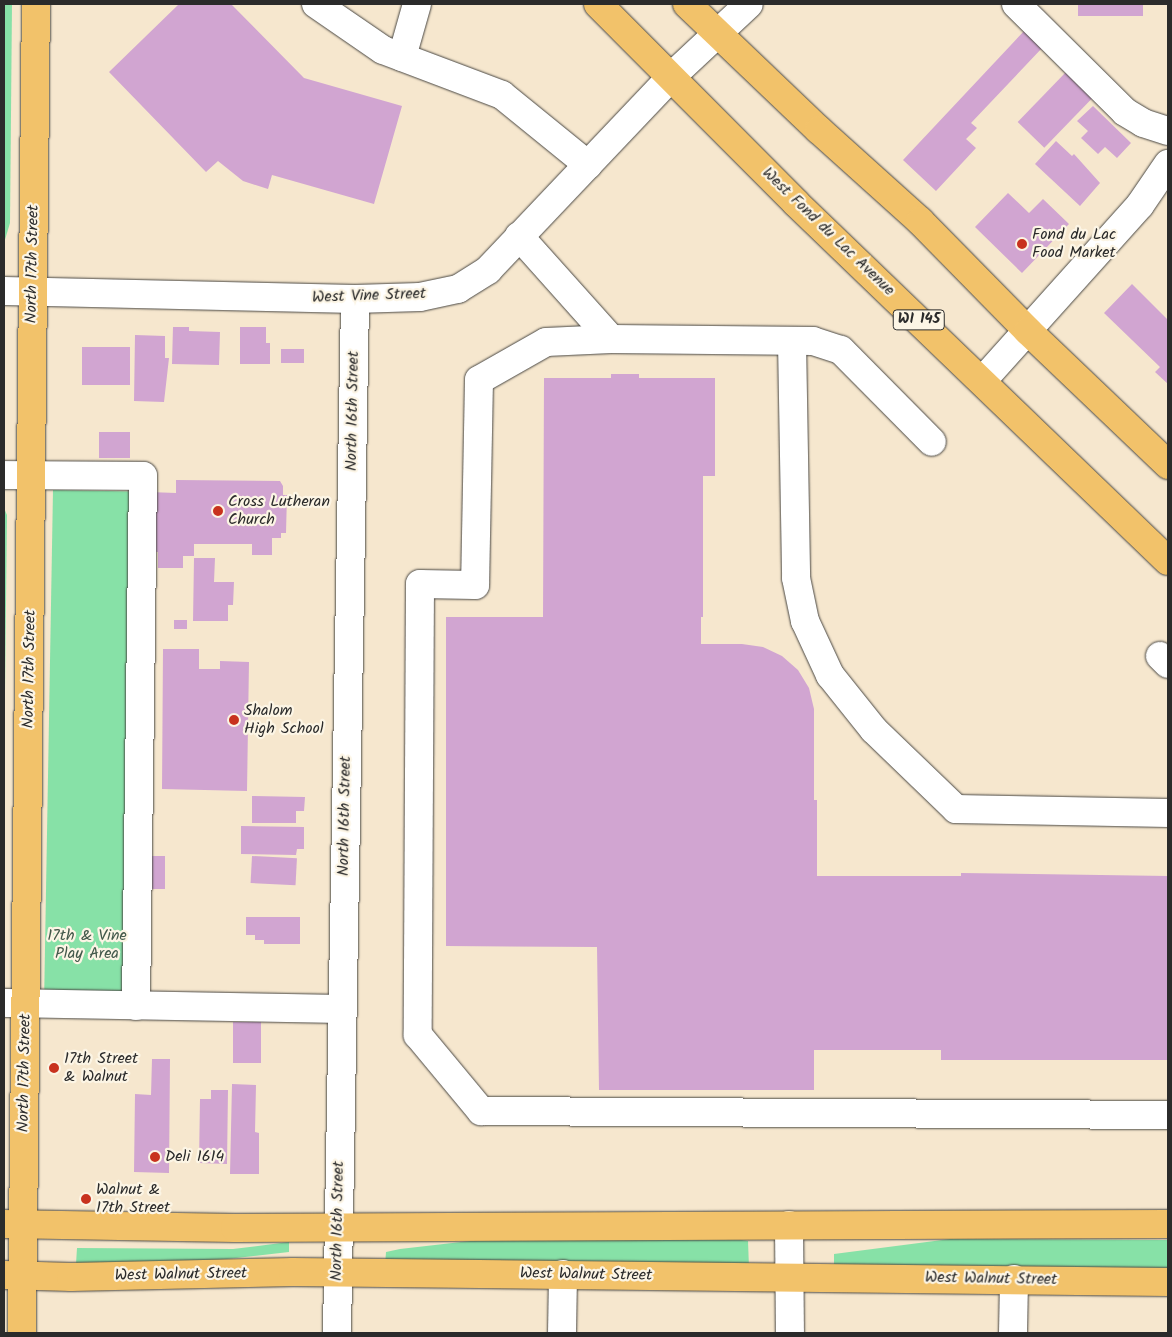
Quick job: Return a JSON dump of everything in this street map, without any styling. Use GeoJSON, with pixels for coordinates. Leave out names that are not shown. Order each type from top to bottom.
{"type":"FeatureCollection","features":[{"type":"Feature","properties":{"kind":"main road","name":"North 17th Street"},"geometry":{"type":"LineString","coordinates":[[22,1333],[13,1275],[15,1003],[32,475],[36,4]]}},
{"type":"Feature","properties":{"kind":"main road","name":"West Fond du Lac Avenue"},"geometry":{"type":"LineString","coordinates":[[598,4],[672,76],[796,203],[1168,561]]}},
{"type":"Feature","properties":{"kind":"main road"},"geometry":{"type":"LineString","coordinates":[[687,4],[819,130],[920,221],[1028,331],[1168,466]]}},
{"type":"Feature","properties":{"kind":"main road"},"geometry":{"type":"LineString","coordinates":[[14,1224],[338,1228],[1168,1224]]}},
{"type":"Feature","properties":{"kind":"main road","name":"West Walnut Street"},"geometry":{"type":"LineString","coordinates":[[13,1275],[71,1277],[338,1272],[1168,1282]]}},
{"type":"Feature","properties":{"kind":"street"},"geometry":{"type":"LineString","coordinates":[[316,4],[383,50],[502,95],[588,165]]}},
{"type":"Feature","properties":{"kind":"street"},"geometry":{"type":"LineString","coordinates":[[402,57],[418,4]]}},
{"type":"Feature","properties":{"kind":"street","name":"West Vine Street"},"geometry":{"type":"LineString","coordinates":[[4,292],[355,299],[420,297],[458,289],[488,270],[672,76],[749,4]]}},
{"type":"Feature","properties":{"kind":"street"},"geometry":{"type":"LineString","coordinates":[[1016,4],[1124,112],[1143,123],[1168,130]]}},
{"type":"Feature","properties":{"kind":"street"},"geometry":{"type":"LineString","coordinates":[[982,380],[1140,205],[1168,164]]}},
{"type":"Feature","properties":{"kind":"street"},"geometry":{"type":"LineString","coordinates":[[520,236],[611,339]]}},
{"type":"Feature","properties":{"kind":"street","name":"North 16th Street"},"geometry":{"type":"LineString","coordinates":[[336,1333],[355,299]]}},
{"type":"Feature","properties":{"kind":"street"},"geometry":{"type":"LineString","coordinates":[[932,442],[841,350],[812,340],[611,339],[546,342],[479,380],[475,585],[420,584],[418,1035],[481,1111],[1168,1115]]}},
{"type":"Feature","properties":{"kind":"street"},"geometry":{"type":"LineString","coordinates":[[792,340],[796,578],[806,621],[830,675],[874,730],[956,809],[1168,813]]}},
{"type":"Feature","properties":{"kind":"street"},"geometry":{"type":"LineString","coordinates":[[4,475],[143,476],[136,1006]]}},
{"type":"Feature","properties":{"kind":"street"},"geometry":{"type":"LineString","coordinates":[[15,1003],[342,1009]]}},
{"type":"Feature","properties":{"kind":"street"},"geometry":{"type":"LineString","coordinates":[[789,1225],[790,1333]]}},
{"type":"Feature","properties":{"kind":"street"},"geometry":{"type":"LineString","coordinates":[[562,1333],[564,1274]]}},
{"type":"Feature","properties":{"kind":"street"},"geometry":{"type":"LineString","coordinates":[[1013,1333],[1014,1279]]}},
{"type":"Feature","properties":{"kind":"green space"},"geometry":{"type":"Polygon","coordinates":[[[4,4],[12,4],[10,223],[4,243],[4,4]]]}},
{"type":"Feature","properties":{"kind":"green space","name":"17th & Vine Play Area"},"geometry":{"type":"Polygon","coordinates":[[[53,490],[134,491],[125,993],[44,992],[53,490]]]}},
{"type":"Feature","properties":{"kind":"green space"},"geometry":{"type":"Polygon","coordinates":[[[4,508],[7,515],[4,781],[4,508]]]}},
{"type":"Feature","properties":{"kind":"green space"},"geometry":{"type":"Polygon","coordinates":[[[496,1238],[729,1238],[748,1241],[749,1268],[385,1266],[386,1252],[496,1238]]]}},
{"type":"Feature","properties":{"kind":"green space"},"geometry":{"type":"Polygon","coordinates":[[[950,1239],[1168,1240],[1168,1270],[834,1268],[834,1254],[950,1239]]]}},
{"type":"Feature","properties":{"kind":"green space"},"geometry":{"type":"Polygon","coordinates":[[[289,1242],[289,1252],[174,1265],[76,1264],[77,1248],[233,1249],[289,1242]]]}},
{"type":"Feature","properties":{"kind":"building"},"geometry":{"type":"Polygon","coordinates":[[[179,4],[231,4],[304,78],[402,106],[374,204],[272,175],[268,189],[243,181],[218,161],[206,172],[109,72],[179,4]]]}},
{"type":"Feature","properties":{"kind":"building"},"geometry":{"type":"Polygon","coordinates":[[[1078,4],[1143,4],[1143,16],[1078,16],[1078,4]]]}},
{"type":"Feature","properties":{"kind":"building"},"geometry":{"type":"Polygon","coordinates":[[[1025,30],[1043,47],[971,123],[977,128],[966,139],[976,148],[936,191],[903,160],[1025,30]]]}},
{"type":"Feature","properties":{"kind":"building"},"geometry":{"type":"Polygon","coordinates":[[[1067,71],[1094,97],[1044,148],[1018,122],[1067,71]]]}},
{"type":"Feature","properties":{"kind":"building"},"geometry":{"type":"Polygon","coordinates":[[[1093,106],[1131,143],[1117,158],[1105,147],[1098,154],[1081,138],[1088,131],[1077,121],[1093,106]]]}},
{"type":"Feature","properties":{"kind":"building"},"geometry":{"type":"Polygon","coordinates":[[[1056,141],[1072,156],[1074,154],[1100,183],[1080,206],[1035,164],[1056,141]]]}},
{"type":"Feature","properties":{"kind":"building"},"geometry":{"type":"Polygon","coordinates":[[[1008,193],[1029,213],[1043,199],[1069,224],[1022,273],[975,227],[1008,193]]]}},
{"type":"Feature","properties":{"kind":"building"},"geometry":{"type":"Polygon","coordinates":[[[1132,284],[1168,320],[1168,384],[1155,372],[1160,367],[1104,313],[1132,284]]]}},
{"type":"Feature","properties":{"kind":"building"},"geometry":{"type":"Polygon","coordinates":[[[173,327],[189,327],[189,331],[220,332],[219,365],[172,364],[173,327]]]}},
{"type":"Feature","properties":{"kind":"building"},"geometry":{"type":"Polygon","coordinates":[[[240,327],[266,327],[266,343],[270,343],[270,364],[240,364],[240,327]]]}},
{"type":"Feature","properties":{"kind":"building"},"geometry":{"type":"Polygon","coordinates":[[[135,335],[165,336],[165,358],[169,358],[164,402],[134,401],[135,335]]]}},
{"type":"Feature","properties":{"kind":"building"},"geometry":{"type":"Polygon","coordinates":[[[82,347],[130,347],[130,385],[82,385],[82,347]]]}},
{"type":"Feature","properties":{"kind":"building"},"geometry":{"type":"Polygon","coordinates":[[[281,349],[304,349],[304,363],[281,363],[281,349]]]}},
{"type":"Feature","properties":{"kind":"building"},"geometry":{"type":"Polygon","coordinates":[[[611,374],[639,374],[639,378],[715,378],[715,476],[703,476],[703,617],[701,617],[701,644],[742,644],[763,647],[782,656],[798,670],[809,688],[814,709],[814,800],[817,800],[817,876],[961,876],[961,873],[1168,876],[1168,1060],[941,1060],[941,1050],[814,1050],[814,1090],[599,1090],[597,947],[446,946],[446,617],[543,617],[544,378],[611,378],[611,374]]]}},
{"type":"Feature","properties":{"kind":"building"},"geometry":{"type":"Polygon","coordinates":[[[99,432],[130,432],[130,458],[99,458],[99,432]]]}},
{"type":"Feature","properties":{"kind":"building","name":"Cross Lutheran Church"},"geometry":{"type":"Polygon","coordinates":[[[176,480],[280,481],[283,486],[283,495],[287,495],[286,533],[281,533],[281,538],[272,538],[272,555],[252,555],[252,544],[194,544],[194,556],[183,556],[183,568],[158,568],[158,552],[151,552],[149,492],[176,493],[176,480]]]}},
{"type":"Feature","properties":{"kind":"building"},"geometry":{"type":"Polygon","coordinates":[[[194,558],[215,558],[214,582],[234,582],[233,605],[228,605],[228,621],[193,621],[194,558]]]}},
{"type":"Feature","properties":{"kind":"building"},"geometry":{"type":"Polygon","coordinates":[[[174,620],[187,620],[187,629],[174,629],[174,620]]]}},
{"type":"Feature","properties":{"kind":"building"},"geometry":{"type":"Polygon","coordinates":[[[163,649],[199,649],[199,669],[220,669],[220,661],[249,662],[247,791],[162,789],[163,649]]]}},
{"type":"Feature","properties":{"kind":"building"},"geometry":{"type":"Polygon","coordinates":[[[252,796],[305,797],[304,811],[296,811],[296,823],[252,823],[252,796]]]}},
{"type":"Feature","properties":{"kind":"building"},"geometry":{"type":"Polygon","coordinates":[[[241,826],[304,827],[304,849],[297,849],[296,855],[241,854],[241,826]]]}},
{"type":"Feature","properties":{"kind":"building"},"geometry":{"type":"Polygon","coordinates":[[[144,856],[165,856],[165,889],[144,889],[144,856]]]}},
{"type":"Feature","properties":{"kind":"building"},"geometry":{"type":"Polygon","coordinates":[[[252,856],[297,858],[296,885],[251,883],[252,856]]]}},
{"type":"Feature","properties":{"kind":"building"},"geometry":{"type":"Polygon","coordinates":[[[246,917],[300,917],[300,944],[264,944],[264,940],[255,940],[255,935],[246,935],[246,917]]]}},
{"type":"Feature","properties":{"kind":"building"},"geometry":{"type":"Polygon","coordinates":[[[233,1022],[261,1022],[261,1063],[233,1063],[233,1022]]]}},
{"type":"Feature","properties":{"kind":"building"},"geometry":{"type":"Polygon","coordinates":[[[152,1059],[170,1059],[169,1173],[134,1172],[135,1094],[151,1095],[152,1059]]]}},
{"type":"Feature","properties":{"kind":"building"},"geometry":{"type":"Polygon","coordinates":[[[232,1084],[256,1085],[255,1132],[259,1133],[259,1174],[230,1174],[232,1084]]]}},
{"type":"Feature","properties":{"kind":"building"},"geometry":{"type":"Polygon","coordinates":[[[211,1090],[228,1090],[227,1164],[199,1163],[200,1099],[211,1099],[211,1090]]]}},
{"type":"Feature","properties":{"kind":"place","name":"Fond du Lac Food Market"},"geometry":{"type":"Point","coordinates":[1022,244]}},
{"type":"Feature","properties":{"kind":"place","name":"Cross Lutheran Church"},"geometry":{"type":"Point","coordinates":[218,511]}},
{"type":"Feature","properties":{"kind":"place","name":"Shalom High School"},"geometry":{"type":"Point","coordinates":[234,720]}},
{"type":"Feature","properties":{"kind":"place","name":"17th Street & Walnut"},"geometry":{"type":"Point","coordinates":[54,1068]}},
{"type":"Feature","properties":{"kind":"place","name":"Deli 1614"},"geometry":{"type":"Point","coordinates":[155,1157]}},
{"type":"Feature","properties":{"kind":"place","name":"Walnut & 17th Street"},"geometry":{"type":"Point","coordinates":[86,1199]}}]}
